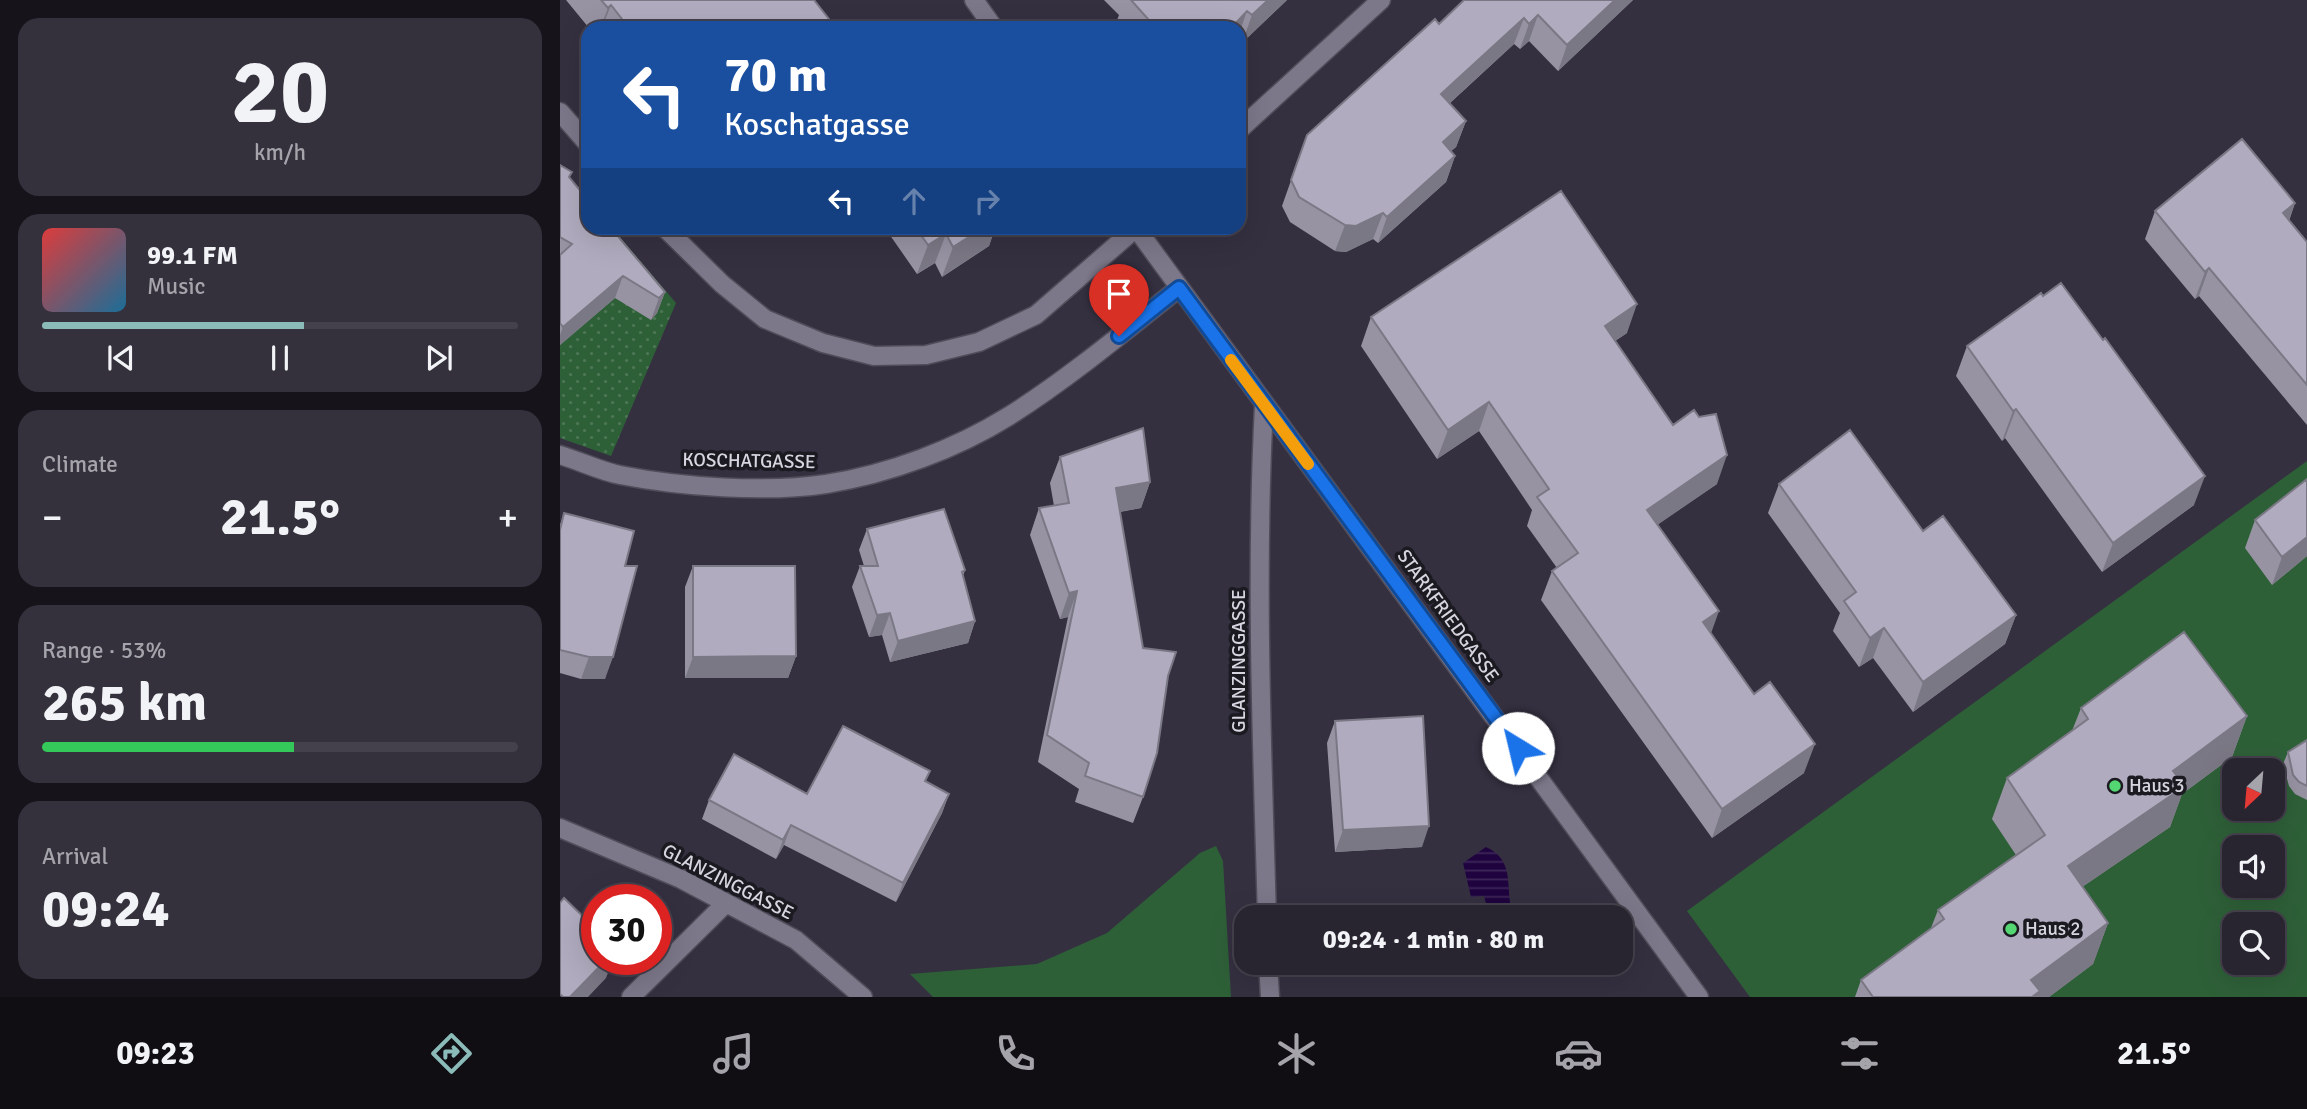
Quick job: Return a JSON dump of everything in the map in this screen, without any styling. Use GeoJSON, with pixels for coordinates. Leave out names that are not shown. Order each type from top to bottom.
{"type":"FeatureCollection","features":[{"type":"Feature","properties":{"kind":"street"},"geometry":{"type":"LineString","coordinates":[[974,0],[989,21]]}},
{"type":"Feature","properties":{"kind":"street"},"geometry":{"type":"LineString","coordinates":[[1246,124],[1381,0]]}},
{"type":"Feature","properties":{"kind":"street"},"geometry":{"type":"LineString","coordinates":[[560,113],[581,136]]}},
{"type":"Feature","properties":{"kind":"street"},"geometry":{"type":"LineString","coordinates":[[672,235],[722,284],[765,319],[823,343],[874,356],[926,355],[979,342],[1036,315],[1128,235]]}},
{"type":"Feature","properties":{"kind":"street","name":"STARKFRIEDGASSE"},"geometry":{"type":"LineString","coordinates":[[1141,235],[1699,997]]}},
{"type":"Feature","properties":{"kind":"street","name":"KOSCHATGASSE"},"geometry":{"type":"LineString","coordinates":[[560,455],[619,475],[700,484],[769,487],[826,484],[897,466],[948,447],[1007,417],[1058,383],[1179,288]]}},
{"type":"Feature","properties":{"kind":"street","name":"GLANZINGGASSE"},"geometry":{"type":"LineString","coordinates":[[1264,405],[1259,506],[1259,652],[1260,772],[1266,905]]}},
{"type":"Feature","properties":{"kind":"street","name":"GLANZINGGASSE"},"geometry":{"type":"LineString","coordinates":[[560,828],[681,879],[796,940],[863,997]]}},
{"type":"Feature","properties":{"kind":"street"},"geometry":{"type":"LineString","coordinates":[[631,997],[726,902]]}},
{"type":"Feature","properties":{"kind":"street"},"geometry":{"type":"LineString","coordinates":[[1268,975],[1269,997]]}},
{"type":"Feature","properties":{"kind":"green space"},"geometry":{"type":"Polygon","coordinates":[[[560,166],[581,191],[581,235],[618,235],[676,303],[611,456],[560,438],[560,166]]]}},
{"type":"Feature","properties":{"kind":"green space"},"geometry":{"type":"Polygon","coordinates":[[[2307,461],[2307,997],[1750,997],[1687,911],[2307,461]]]}},
{"type":"Feature","properties":{"kind":"green space"},"geometry":{"type":"Polygon","coordinates":[[[1216,846],[1223,861],[1231,997],[933,997],[910,974],[1037,964],[1107,933],[1200,853],[1216,846]]]}},
{"type":"Feature","properties":{"kind":"shaded area"},"geometry":{"type":"Polygon","coordinates":[[[1486,847],[1495,852],[1505,865],[1511,905],[1486,905],[1484,896],[1471,897],[1463,863],[1486,847]]]}},
{"type":"Feature","properties":{"kind":"building"},"geometry":{"type":"Polygon","coordinates":[[[601,0],[814,0],[830,21],[624,21],[611,5],[608,8],[601,0]]]}},
{"type":"Feature","properties":{"kind":"building"},"geometry":{"type":"Polygon","coordinates":[[[1131,0],[1268,0],[1252,15],[1247,11],[1238,21],[1150,21],[1131,0]]]}},
{"type":"Feature","properties":{"kind":"building"},"geometry":{"type":"Polygon","coordinates":[[[1464,0],[1615,0],[1567,45],[1538,15],[1529,24],[1524,18],[1441,94],[1466,121],[1443,142],[1455,156],[1387,217],[1383,213],[1356,226],[1345,225],[1299,197],[1291,180],[1307,135],[1435,19],[1439,24],[1464,0]]]}},
{"type":"Feature","properties":{"kind":"building"},"geometry":{"type":"Polygon","coordinates":[[[2242,139],[2295,203],[2283,213],[2307,242],[2307,385],[2209,268],[2205,272],[2155,211],[2242,139]]]}},
{"type":"Feature","properties":{"kind":"building"},"geometry":{"type":"Polygon","coordinates":[[[560,165],[572,172],[569,177],[581,192],[581,235],[617,235],[665,292],[659,298],[623,276],[563,327],[560,323],[560,255],[572,244],[560,237],[560,165]]]}},
{"type":"Feature","properties":{"kind":"building"},"geometry":{"type":"Polygon","coordinates":[[[1561,191],[1637,304],[1605,326],[1673,425],[1694,410],[1699,417],[1716,414],[1727,455],[1647,510],[1719,611],[1703,622],[1754,694],[1770,682],[1815,744],[1722,809],[1552,571],[1578,553],[1537,497],[1549,489],[1489,402],[1448,430],[1371,317],[1561,191]]]}},
{"type":"Feature","properties":{"kind":"building"},"geometry":{"type":"Polygon","coordinates":[[[921,235],[944,235],[928,245],[921,235]]]}},
{"type":"Feature","properties":{"kind":"building"},"geometry":{"type":"Polygon","coordinates":[[[947,235],[972,235],[953,247],[947,235]]]}},
{"type":"Feature","properties":{"kind":"building"},"geometry":{"type":"Polygon","coordinates":[[[2061,283],[2103,340],[2105,338],[2205,476],[2113,543],[1967,346],[2041,293],[2043,296],[2061,283]]]}},
{"type":"Feature","properties":{"kind":"building"},"geometry":{"type":"Polygon","coordinates":[[[1143,428],[1150,482],[1116,488],[1143,648],[1176,652],[1168,676],[1157,753],[1143,797],[1085,776],[1089,763],[1047,735],[1077,591],[1069,593],[1039,508],[1069,503],[1060,457],[1143,428]]]}},
{"type":"Feature","properties":{"kind":"building"},"geometry":{"type":"Polygon","coordinates":[[[1850,430],[1923,531],[1943,516],[2016,615],[1923,682],[1884,628],[1870,638],[1844,601],[1856,592],[1779,484],[1850,430]]]}},
{"type":"Feature","properties":{"kind":"building"},"geometry":{"type":"Polygon","coordinates":[[[2307,479],[2307,537],[2282,557],[2255,520],[2307,479]]]}},
{"type":"Feature","properties":{"kind":"building"},"geometry":{"type":"Polygon","coordinates":[[[944,509],[965,570],[962,572],[975,621],[898,641],[890,613],[877,615],[860,566],[878,566],[867,529],[944,509]]]}},
{"type":"Feature","properties":{"kind":"building"},"geometry":{"type":"Polygon","coordinates":[[[564,513],[634,531],[625,566],[637,566],[613,657],[589,657],[560,650],[560,530],[564,513]]]}},
{"type":"Feature","properties":{"kind":"building"},"geometry":{"type":"Polygon","coordinates":[[[693,566],[795,566],[796,656],[693,657],[693,566]]]}},
{"type":"Feature","properties":{"kind":"building"},"geometry":{"type":"Polygon","coordinates":[[[2184,632],[2247,716],[2173,771],[2185,786],[2068,866],[2108,923],[2031,980],[2040,991],[2032,997],[1873,997],[1861,980],[1944,919],[1938,910],[2045,835],[2007,778],[2088,719],[2081,708],[2184,632]]]}},
{"type":"Feature","properties":{"kind":"building"},"geometry":{"type":"Polygon","coordinates":[[[1423,716],[1429,826],[1343,830],[1335,721],[1423,716]]]}},
{"type":"Feature","properties":{"kind":"building"},"geometry":{"type":"Polygon","coordinates":[[[843,726],[930,771],[925,781],[949,794],[903,883],[791,825],[783,840],[709,800],[734,754],[807,794],[843,726]]]}},
{"type":"Feature","properties":{"kind":"building"},"geometry":{"type":"Polygon","coordinates":[[[2307,740],[2307,786],[2293,775],[2288,752],[2307,740]]]}},
{"type":"Feature","properties":{"kind":"building"},"geometry":{"type":"Polygon","coordinates":[[[564,898],[581,914],[581,975],[591,975],[570,997],[560,994],[560,903],[564,898]]]}},
{"type":"Feature","properties":{"kind":"slow traffic"},"geometry":{"type":"LineString","coordinates":[[1231,360],[1308,464]]}},
{"type":"Feature","properties":{"kind":"place","name":"Haus 3"},"geometry":{"type":"Point","coordinates":[2115,786]}},
{"type":"Feature","properties":{"kind":"place","name":"Haus 2"},"geometry":{"type":"Point","coordinates":[2011,929]}},
{"type":"Feature","properties":{"kind":"route"},"geometry":{"type":"LineString","coordinates":[[1119,336],[1179,288],[1518,748]]}}]}
